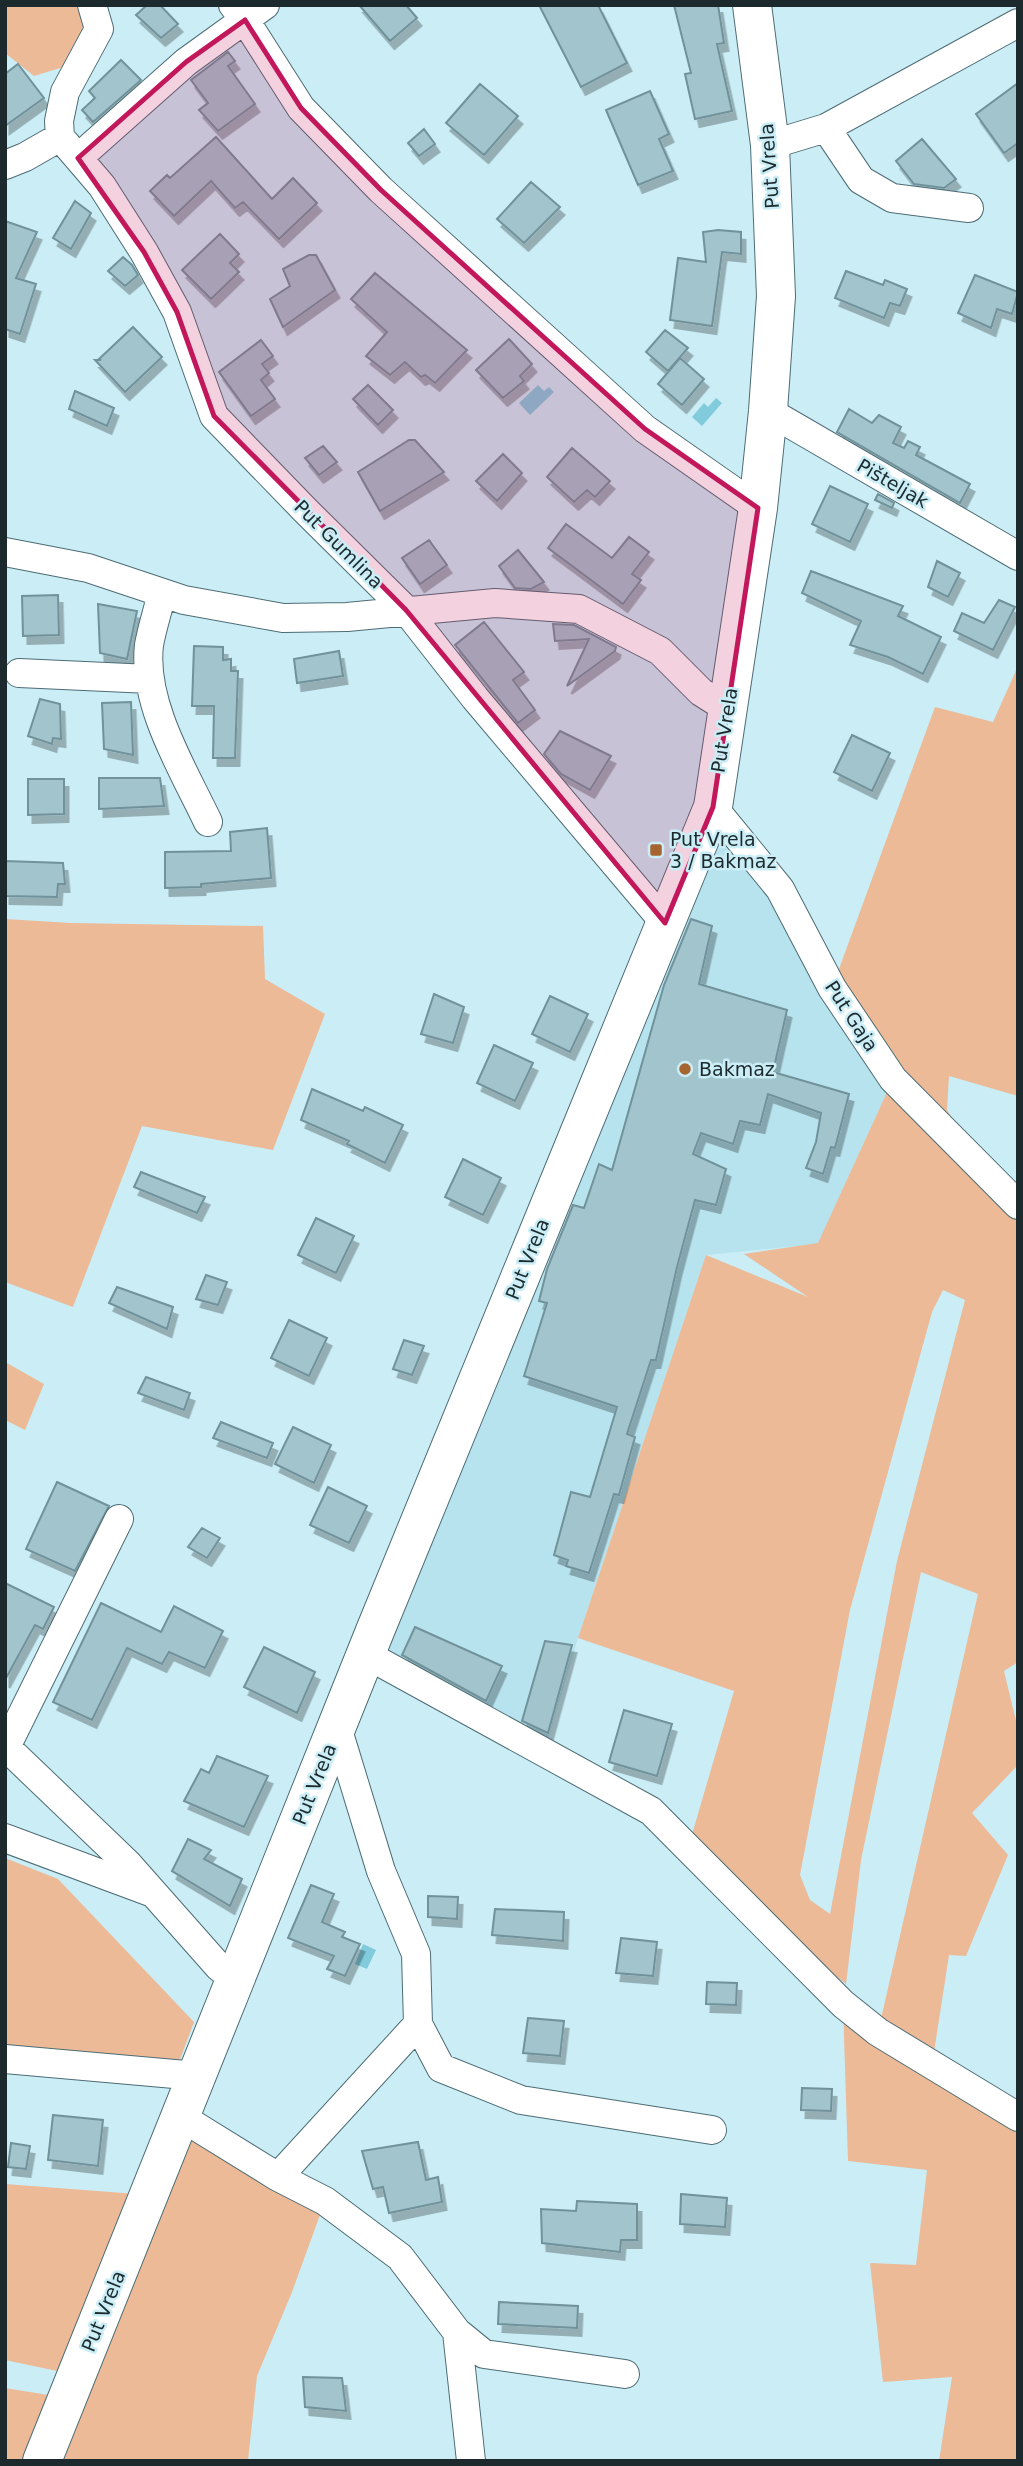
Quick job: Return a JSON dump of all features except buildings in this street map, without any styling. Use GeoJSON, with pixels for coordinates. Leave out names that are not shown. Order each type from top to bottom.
{"type":"FeatureCollection","features":[{"type":"Feature","properties":{"kind":"main road","name":"Put Vrela"},"geometry":{"type":"LineString","coordinates":[[42,2461],[337,1727],[713,807],[758,508],[776,296],[770,145],[752,5]]}},
{"type":"Feature","properties":{"kind":"street"},"geometry":{"type":"LineString","coordinates":[[69,147],[59,121],[65,92],[99,29],[92,5]]}},
{"type":"Feature","properties":{"kind":"street"},"geometry":{"type":"LineString","coordinates":[[5,165],[25,157],[69,147],[186,62],[248,10],[301,108],[381,190],[645,429],[758,508]]}},
{"type":"Feature","properties":{"kind":"street"},"geometry":{"type":"LineString","coordinates":[[770,145],[826,128],[1018,23]]}},
{"type":"Feature","properties":{"kind":"street"},"geometry":{"type":"LineString","coordinates":[[826,128],[861,180],[892,198],[969,208]]}},
{"type":"Feature","properties":{"kind":"street","name":"Put Gumlina"},"geometry":{"type":"LineString","coordinates":[[69,147],[102,186],[177,312],[214,416],[406,610],[475,698],[665,923]]}},
{"type":"Feature","properties":{"kind":"street","name":"Pišteljak"},"geometry":{"type":"LineString","coordinates":[[768,411],[1018,556]]}},
{"type":"Feature","properties":{"kind":"street"},"geometry":{"type":"LineString","coordinates":[[5,552],[88,568],[184,600],[283,618],[347,617],[495,603],[579,609],[660,651],[701,692],[728,709]]}},
{"type":"Feature","properties":{"kind":"street"},"geometry":{"type":"LineString","coordinates":[[162,593],[149,646],[154,698],[172,746],[208,822]]}},
{"type":"Feature","properties":{"kind":"street"},"geometry":{"type":"LineString","coordinates":[[19,673],[150,678]]}},
{"type":"Feature","properties":{"kind":"street","name":"Put Gaja"},"geometry":{"type":"LineString","coordinates":[[713,807],[780,889],[832,988],[893,1079],[1018,1205]]}},
{"type":"Feature","properties":{"kind":"street"},"geometry":{"type":"LineString","coordinates":[[119,1519],[6,1747],[127,1863],[219,1966],[235,1979]]}},
{"type":"Feature","properties":{"kind":"street"},"geometry":{"type":"LineString","coordinates":[[367,1655],[652,1811],[844,2004],[878,2032],[1018,2117]]}},
{"type":"Feature","properties":{"kind":"street"},"geometry":{"type":"LineString","coordinates":[[337,1727],[381,1871],[416,1954],[418,2024],[441,2068],[521,2100],[712,2130]]}},
{"type":"Feature","properties":{"kind":"street"},"geometry":{"type":"LineString","coordinates":[[5,1838],[153,1894]]}},
{"type":"Feature","properties":{"kind":"street"},"geometry":{"type":"LineString","coordinates":[[278,2177],[418,2024]]}},
{"type":"Feature","properties":{"kind":"street"},"geometry":{"type":"LineString","coordinates":[[5,2059],[198,2076]]}},
{"type":"Feature","properties":{"kind":"street"},"geometry":{"type":"LineString","coordinates":[[181,2117],[278,2177],[326,2202],[400,2257],[457,2332],[484,2354],[625,2374]]}},
{"type":"Feature","properties":{"kind":"street"},"geometry":{"type":"LineString","coordinates":[[457,2332],[471,2461]]}},
{"type":"Feature","properties":{"kind":"highlighted area"},"geometry":{"type":"Polygon","coordinates":[[[245,20],[301,108],[381,190],[645,429],[758,508],[713,807],[665,923],[406,610],[214,416],[177,312],[144,252],[78,158],[186,62],[245,20]]]}},
{"type":"Feature","properties":{"kind":"shaded area"},"geometry":{"type":"Polygon","coordinates":[[[5,5],[92,5],[83,61],[34,76],[5,53],[5,5]]]}},
{"type":"Feature","properties":{"kind":"shaded area"},"geometry":{"type":"Polygon","coordinates":[[[538,385],[544,391],[549,387],[554,392],[530,415],[519,403],[538,385]]]}},
{"type":"Feature","properties":{"kind":"shaded area"},"geometry":{"type":"Polygon","coordinates":[[[716,398],[722,403],[702,426],[692,417],[704,403],[708,407],[716,398]]]}},
{"type":"Feature","properties":{"kind":"shaded area"},"geometry":{"type":"Polygon","coordinates":[[[1018,666],[1018,1096],[949,1076],[947,1110],[989,1176],[1018,1205],[1018,1662],[1004,1671],[1018,1729],[1018,1765],[972,1813],[1008,1855],[966,1956],[949,1955],[932,2065],[1018,2117],[1018,2461],[939,2461],[952,2377],[883,2382],[870,2263],[916,2265],[927,2170],[848,2161],[843,2004],[878,2032],[978,1594],[921,1572],[861,1860],[846,1984],[817,1962],[688,1848],[734,1691],[578,1638],[706,1255],[808,1297],[744,1254],[818,1243],[893,1079],[832,988],[935,707],[993,722],[1018,666]],[[943,1290],[932,1312],[850,1610],[800,1875],[810,1900],[830,1914],[897,1561],[965,1300],[943,1290]]]}},
{"type":"Feature","properties":{"kind":"shaded area"},"geometry":{"type":"Polygon","coordinates":[[[713,807],[893,1079],[818,1244],[706,1255],[578,1638],[544,1753],[367,1655],[713,807]]]}},
{"type":"Feature","properties":{"kind":"shaded area"},"geometry":{"type":"Polygon","coordinates":[[[5,919],[71,923],[263,926],[265,979],[325,1014],[273,1150],[142,1126],[73,1307],[5,1282],[5,919]]]}},
{"type":"Feature","properties":{"kind":"shaded area"},"geometry":{"type":"Polygon","coordinates":[[[5,1362],[44,1384],[25,1430],[5,1420],[5,1362]]]}},
{"type":"Feature","properties":{"kind":"shaded area"},"geometry":{"type":"Polygon","coordinates":[[[5,1858],[58,1879],[194,2022],[170,2086],[5,2065],[5,1858]]]}},
{"type":"Feature","properties":{"kind":"shaded area"},"geometry":{"type":"Polygon","coordinates":[[[363,1944],[376,1950],[367,1969],[355,1964],[363,1944]]]}},
{"type":"Feature","properties":{"kind":"shaded area"},"geometry":{"type":"Polygon","coordinates":[[[181,2117],[325,2201],[292,2292],[257,2376],[248,2461],[5,2461],[5,2388],[67,2398],[76,2375],[5,2360],[5,2184],[150,2195],[181,2117]]]}},
{"type":"Feature","properties":{"kind":"place","name":"Put Vrela 3 / Bakmaz"},"geometry":{"type":"Point","coordinates":[656,850]}},
{"type":"Feature","properties":{"kind":"place","name":"Bakmaz"},"geometry":{"type":"Point","coordinates":[685,1069]}}]}
